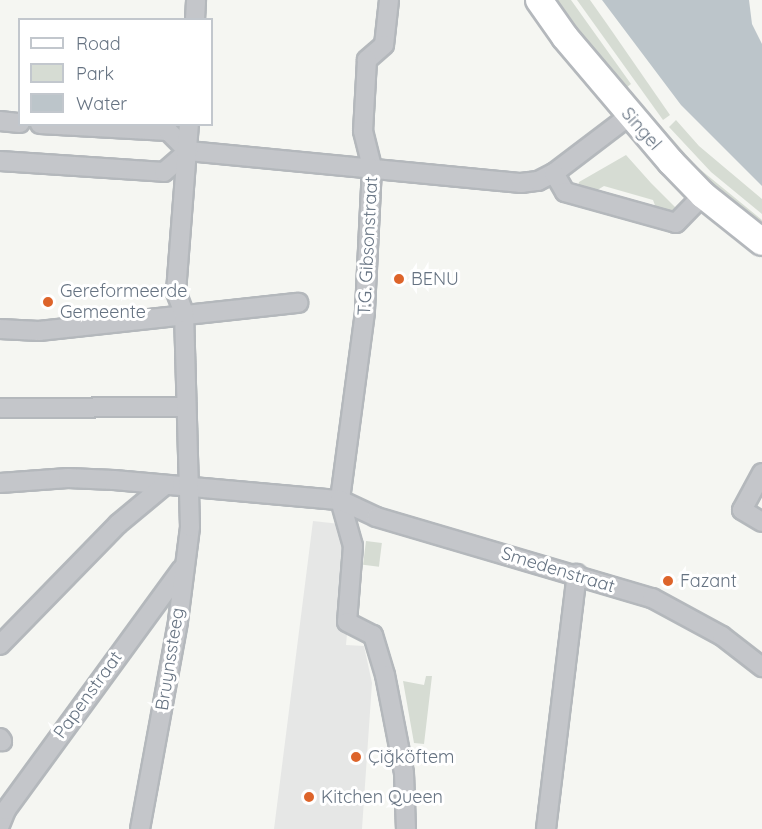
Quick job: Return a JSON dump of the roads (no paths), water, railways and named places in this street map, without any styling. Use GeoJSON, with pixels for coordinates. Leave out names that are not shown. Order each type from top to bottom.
{"type":"FeatureCollection","features":[{"type":"Feature","properties":{"kind":"street"},"geometry":{"type":"LineString","coordinates":[[195,18],[196,0]]}},
{"type":"Feature","properties":{"kind":"street","name":"T.G. Gibsonstraat"},"geometry":{"type":"LineString","coordinates":[[340,500],[365,312],[372,167],[363,131],[367,60],[384,45],[389,0]]}},
{"type":"Feature","properties":{"kind":"street","name":"Singel"},"geometry":{"type":"LineString","coordinates":[[539,0],[628,116],[703,195],[762,242]]}},
{"type":"Feature","properties":{"kind":"street"},"geometry":{"type":"LineString","coordinates":[[77,126],[168,131],[188,151],[521,183],[554,173],[628,116]]}},
{"type":"Feature","properties":{"kind":"street"},"geometry":{"type":"LineString","coordinates":[[0,121],[18,123]]}},
{"type":"Feature","properties":{"kind":"street","name":"Bruynssteeg"},"geometry":{"type":"LineString","coordinates":[[140,829],[178,621],[182,569],[190,527],[186,487],[184,313],[176,292],[189,126]]}},
{"type":"Feature","properties":{"kind":"street"},"geometry":{"type":"LineString","coordinates":[[0,161],[164,172],[188,151]]}},
{"type":"Feature","properties":{"kind":"street"},"geometry":{"type":"LineString","coordinates":[[554,173],[565,192],[676,223],[703,195]]}},
{"type":"Feature","properties":{"kind":"street"},"geometry":{"type":"LineString","coordinates":[[0,329],[39,331],[184,313],[298,303]]}},
{"type":"Feature","properties":{"kind":"street"},"geometry":{"type":"LineString","coordinates":[[0,408],[186,407]]}},
{"type":"Feature","properties":{"kind":"street"},"geometry":{"type":"LineString","coordinates":[[762,473],[742,510],[762,522]]}},
{"type":"Feature","properties":{"kind":"street"},"geometry":{"type":"LineString","coordinates":[[0,483],[68,478],[340,500],[353,546],[347,622],[373,635],[395,719],[404,773],[406,829]]}},
{"type":"Feature","properties":{"kind":"street"},"geometry":{"type":"LineString","coordinates":[[0,645],[118,524],[165,485]]}},
{"type":"Feature","properties":{"kind":"street","name":"Smedenstraat"},"geometry":{"type":"LineString","coordinates":[[340,500],[376,517],[577,574],[688,614],[762,667]]}},
{"type":"Feature","properties":{"kind":"street","name":"Papenstraat"},"geometry":{"type":"LineString","coordinates":[[0,825],[12,801],[182,569]]}},
{"type":"Feature","properties":{"kind":"street"},"geometry":{"type":"LineString","coordinates":[[546,829],[577,574]]}},
{"type":"Feature","properties":{"kind":"water"},"geometry":{"type":"Polygon","coordinates":[[[602,0],[749,0],[752,24],[762,44],[762,186],[681,105],[602,0]]]}},
{"type":"Feature","properties":{"kind":"place","name":"BENU"},"geometry":{"type":"Point","coordinates":[399,279]}},
{"type":"Feature","properties":{"kind":"place","name":"Gereformeerde Gemeente"},"geometry":{"type":"Point","coordinates":[48,302]}},
{"type":"Feature","properties":{"kind":"place","name":"Fazant"},"geometry":{"type":"Point","coordinates":[668,581]}},
{"type":"Feature","properties":{"kind":"place","name":"Çiğköftem"},"geometry":{"type":"Point","coordinates":[356,757]}},
{"type":"Feature","properties":{"kind":"place","name":"Kitchen Queen"},"geometry":{"type":"Point","coordinates":[309,797]}}]}
